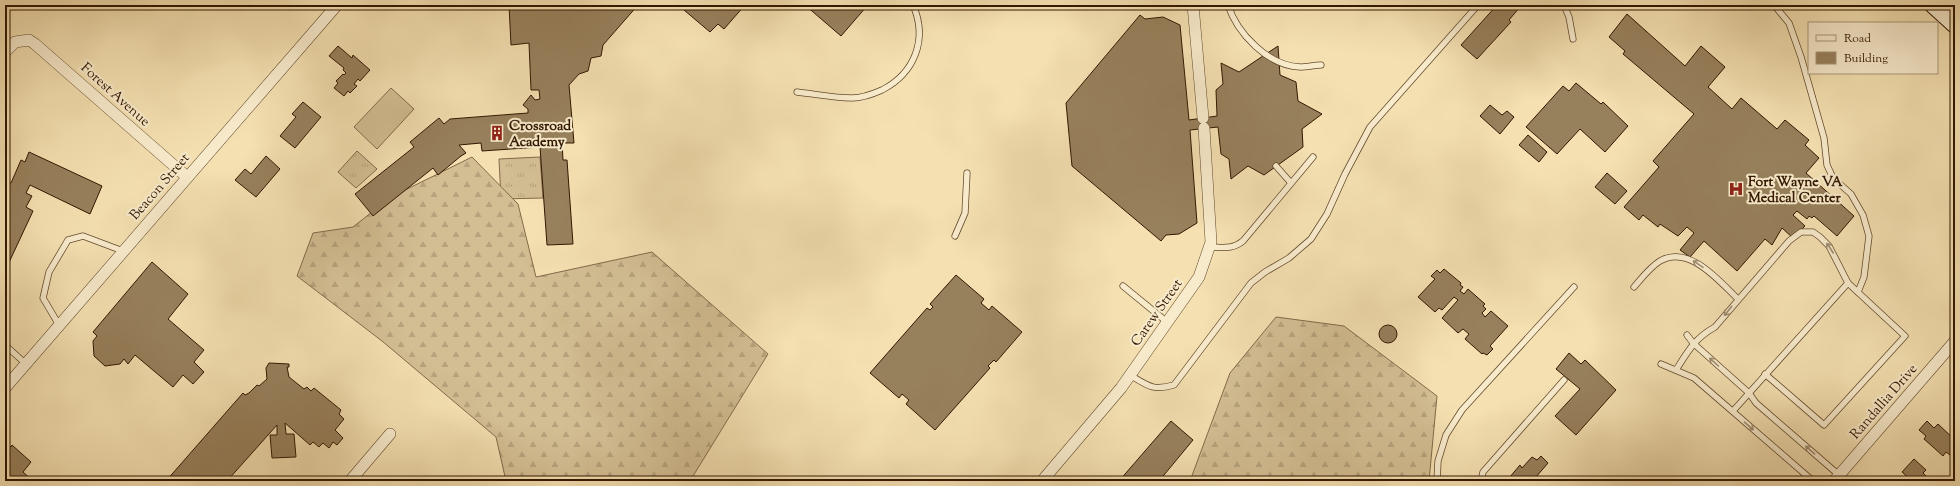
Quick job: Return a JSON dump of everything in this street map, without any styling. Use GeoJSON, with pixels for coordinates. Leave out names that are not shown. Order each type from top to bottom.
{"type":"FeatureCollection","features":[{"type":"Feature","properties":{"kind":"main road"},"geometry":{"type":"LineString","coordinates":[[1933,5],[1955,25]]}},
{"type":"Feature","properties":{"kind":"street","name":"Beacon Street"},"geometry":{"type":"LineString","coordinates":[[5,388],[122,251],[337,5]]}},
{"type":"Feature","properties":{"kind":"street","name":"Carew Street"},"geometry":{"type":"LineString","coordinates":[[1042,481],[1130,375],[1199,277],[1211,242],[1193,5]]}},
{"type":"Feature","properties":{"kind":"street","name":"Forest Avenue"},"geometry":{"type":"LineString","coordinates":[[5,52],[15,42],[29,40],[35,44],[52,57],[187,177]]}},
{"type":"Feature","properties":{"kind":"street","name":"Randallia Drive"},"geometry":{"type":"LineString","coordinates":[[1837,478],[1955,341]]}},
{"type":"Feature","properties":{"kind":"street"},"geometry":{"type":"LineString","coordinates":[[350,481],[390,434]]}},
{"type":"Feature","properties":{"kind":"lane"},"geometry":{"type":"LineString","coordinates":[[797,92],[853,98],[874,93],[893,84],[910,68],[917,50],[920,23],[913,5]]}},
{"type":"Feature","properties":{"kind":"lane"},"geometry":{"type":"LineString","coordinates":[[1228,5],[1236,24],[1248,40],[1264,53],[1285,64],[1300,67],[1322,65]]}},
{"type":"Feature","properties":{"kind":"lane"},"geometry":{"type":"LineString","coordinates":[[1130,375],[1148,385],[1160,389],[1174,385],[1251,283],[1264,272],[1290,258],[1311,239],[1327,214],[1345,174],[1370,127],[1478,5]]}},
{"type":"Feature","properties":{"kind":"lane"},"geometry":{"type":"LineString","coordinates":[[1564,5],[1569,17],[1573,39]]}},
{"type":"Feature","properties":{"kind":"lane"},"geometry":{"type":"LineString","coordinates":[[1774,5],[1788,23],[1801,56],[1824,138],[1827,165],[1833,178],[1851,194],[1863,215],[1869,236],[1864,277],[1858,292]]}},
{"type":"Feature","properties":{"kind":"lane"},"geometry":{"type":"LineString","coordinates":[[1209,247],[1224,249],[1236,246],[1313,157]]}},
{"type":"Feature","properties":{"kind":"lane"},"geometry":{"type":"LineString","coordinates":[[1276,166],[1291,184]]}},
{"type":"Feature","properties":{"kind":"lane"},"geometry":{"type":"LineString","coordinates":[[955,236],[965,213],[967,173]]}},
{"type":"Feature","properties":{"kind":"lane"},"geometry":{"type":"LineString","coordinates":[[1676,370],[1693,343],[1702,334],[1715,327],[1789,241],[1797,234],[1806,231],[1820,237],[1830,246],[1848,283],[1905,336],[1824,425],[1765,374]]}},
{"type":"Feature","properties":{"kind":"lane"},"geometry":{"type":"LineString","coordinates":[[59,325],[43,298],[49,272],[68,240],[84,236],[122,251]]}},
{"type":"Feature","properties":{"kind":"lane"},"geometry":{"type":"LineString","coordinates":[[1634,287],[1657,263],[1668,257],[1677,256],[1688,258],[1699,264],[1738,299]]}},
{"type":"Feature","properties":{"kind":"lane"},"geometry":{"type":"LineString","coordinates":[[1732,411],[1848,283]]}},
{"type":"Feature","properties":{"kind":"lane"},"geometry":{"type":"LineString","coordinates":[[1123,286],[1167,322]]}},
{"type":"Feature","properties":{"kind":"lane"},"geometry":{"type":"LineString","coordinates":[[1438,481],[1438,461],[1446,434],[1462,410],[1574,287]]}},
{"type":"Feature","properties":{"kind":"lane"},"geometry":{"type":"LineString","coordinates":[[1687,335],[1693,343],[1749,393],[1756,403],[1837,478]]}},
{"type":"Feature","properties":{"kind":"lane"},"geometry":{"type":"LineString","coordinates":[[5,345],[26,364]]}},
{"type":"Feature","properties":{"kind":"lane"},"geometry":{"type":"LineString","coordinates":[[1661,364],[1694,378],[1813,481]]}},
{"type":"Feature","properties":{"kind":"lane"},"geometry":{"type":"LineString","coordinates":[[1481,481],[1483,472],[1564,380]]}},
{"type":"Feature","properties":{"kind":"green space"},"geometry":{"type":"Polygon","coordinates":[[[391,88],[414,109],[377,149],[354,127],[391,88]]]}},
{"type":"Feature","properties":{"kind":"green space"},"geometry":{"type":"Polygon","coordinates":[[[357,151],[377,169],[356,188],[338,172],[357,151]]]}},
{"type":"Feature","properties":{"kind":"green space"},"geometry":{"type":"Polygon","coordinates":[[[472,157],[518,204],[536,277],[652,252],[768,354],[690,481],[506,481],[496,437],[382,341],[297,276],[313,233],[353,227],[391,197],[472,157]]]}},
{"type":"Feature","properties":{"kind":"green space"},"geometry":{"type":"Polygon","coordinates":[[[540,157],[543,198],[501,199],[499,159],[540,157]]]}},
{"type":"Feature","properties":{"kind":"green space"},"geometry":{"type":"Polygon","coordinates":[[[1276,317],[1344,326],[1437,396],[1429,481],[1190,481],[1230,373],[1276,317]]]}},
{"type":"Feature","properties":{"kind":"building","name":"Crossroad Academy"},"geometry":{"type":"Polygon","coordinates":[[[509,5],[638,5],[603,45],[601,56],[591,58],[588,71],[579,74],[569,85],[574,143],[562,143],[563,160],[567,160],[573,244],[547,245],[540,147],[482,151],[481,143],[459,145],[466,153],[438,175],[433,168],[373,216],[355,194],[414,147],[410,142],[439,118],[444,124],[450,119],[528,113],[528,109],[523,105],[531,95],[535,100],[540,99],[539,90],[531,90],[529,43],[511,45],[509,5]]]}},
{"type":"Feature","properties":{"kind":"building"},"geometry":{"type":"Polygon","coordinates":[[[689,5],[745,5],[724,29],[718,24],[710,32],[684,10],[689,5]]]}},
{"type":"Feature","properties":{"kind":"building"},"geometry":{"type":"Polygon","coordinates":[[[805,5],[866,5],[867,6],[841,36],[805,5]]]}},
{"type":"Feature","properties":{"kind":"building"},"geometry":{"type":"Polygon","coordinates":[[[1497,5],[1518,5],[1520,7],[1509,20],[1511,22],[1477,59],[1461,45],[1497,5]]]}},
{"type":"Feature","properties":{"kind":"building"},"geometry":{"type":"Polygon","coordinates":[[[1627,14],[1685,66],[1701,46],[1725,67],[1708,87],[1732,109],[1741,98],[1777,129],[1785,120],[1809,140],[1805,145],[1819,158],[1806,173],[1854,216],[1837,236],[1814,216],[1812,218],[1809,216],[1807,219],[1797,211],[1793,215],[1805,226],[1793,238],[1782,228],[1772,245],[1765,239],[1737,271],[1704,241],[1690,257],[1680,250],[1694,233],[1687,227],[1678,236],[1660,224],[1658,227],[1643,215],[1639,220],[1624,207],[1659,167],[1653,161],[1694,114],[1623,54],[1625,51],[1609,37],[1627,14]]]}},
{"type":"Feature","properties":{"kind":"building"},"geometry":{"type":"Polygon","coordinates":[[[1140,15],[1145,19],[1163,17],[1180,25],[1189,120],[1217,116],[1216,90],[1223,84],[1221,63],[1239,72],[1278,46],[1280,75],[1296,82],[1298,101],[1322,114],[1302,129],[1303,147],[1264,175],[1248,166],[1231,179],[1229,159],[1221,154],[1218,127],[1190,130],[1197,223],[1179,234],[1166,235],[1161,241],[1072,166],[1066,103],[1140,15]]]}},
{"type":"Feature","properties":{"kind":"building"},"geometry":{"type":"Polygon","coordinates":[[[338,46],[352,58],[353,55],[370,70],[360,81],[358,79],[354,84],[357,86],[350,93],[348,91],[344,96],[334,88],[338,83],[336,81],[346,73],[343,70],[344,68],[329,56],[338,46]]]}},
{"type":"Feature","properties":{"kind":"building"},"geometry":{"type":"Polygon","coordinates":[[[1576,83],[1601,104],[1603,102],[1628,126],[1605,152],[1580,129],[1557,154],[1526,127],[1563,86],[1569,91],[1576,83]]]}},
{"type":"Feature","properties":{"kind":"building"},"geometry":{"type":"Polygon","coordinates":[[[303,102],[321,117],[295,148],[280,136],[296,117],[292,114],[303,102]]]}},
{"type":"Feature","properties":{"kind":"building"},"geometry":{"type":"Polygon","coordinates":[[[1490,105],[1502,115],[1507,111],[1514,117],[1500,134],[1480,116],[1490,105]]]}},
{"type":"Feature","properties":{"kind":"building"},"geometry":{"type":"Polygon","coordinates":[[[1528,135],[1547,152],[1539,162],[1519,145],[1528,135]]]}},
{"type":"Feature","properties":{"kind":"building"},"geometry":{"type":"Polygon","coordinates":[[[29,152],[102,186],[90,214],[30,185],[26,193],[32,196],[26,207],[33,211],[5,271],[5,186],[7,182],[11,183],[21,160],[25,162],[29,152]]]}},
{"type":"Feature","properties":{"kind":"building"},"geometry":{"type":"Polygon","coordinates":[[[266,156],[280,169],[256,197],[235,180],[245,169],[251,174],[266,156]]]}},
{"type":"Feature","properties":{"kind":"building"},"geometry":{"type":"Polygon","coordinates":[[[1607,173],[1627,191],[1615,204],[1595,187],[1607,173]]]}},
{"type":"Feature","properties":{"kind":"building"},"geometry":{"type":"Polygon","coordinates":[[[152,262],[188,294],[168,319],[204,350],[194,362],[204,372],[193,384],[183,375],[173,387],[135,355],[128,364],[124,359],[120,364],[105,366],[94,356],[93,341],[97,336],[93,332],[152,262]]]}},
{"type":"Feature","properties":{"kind":"building"},"geometry":{"type":"Polygon","coordinates":[[[1444,269],[1461,283],[1460,285],[1463,287],[1460,291],[1464,294],[1468,289],[1485,304],[1483,306],[1486,309],[1482,313],[1485,317],[1491,311],[1508,326],[1490,346],[1493,349],[1487,355],[1482,354],[1465,339],[1469,334],[1463,329],[1458,333],[1442,318],[1458,300],[1454,297],[1442,310],[1439,308],[1435,312],[1418,297],[1435,279],[1431,276],[1437,270],[1440,273],[1444,269]]]}},
{"type":"Feature","properties":{"kind":"building"},"geometry":{"type":"Polygon","coordinates":[[[956,275],[984,299],[981,303],[989,310],[992,306],[1022,332],[996,362],[994,360],[988,366],[990,368],[935,430],[906,404],[909,400],[902,394],[899,398],[870,373],[927,308],[930,310],[933,307],[930,304],[956,275]]]}},
{"type":"Feature","properties":{"kind":"building"},"geometry":{"type":"Polygon","coordinates":[[[1384,325],[1392,325],[1397,330],[1395,341],[1392,343],[1384,343],[1379,338],[1379,330],[1384,325]]]}},
{"type":"Feature","properties":{"kind":"building"},"geometry":{"type":"Polygon","coordinates":[[[1569,353],[1581,364],[1585,360],[1616,390],[1576,435],[1555,416],[1580,389],[1556,369],[1569,353]]]}},
{"type":"Feature","properties":{"kind":"building"},"geometry":{"type":"Polygon","coordinates":[[[269,363],[289,364],[289,367],[287,367],[289,377],[304,389],[307,387],[311,391],[314,388],[341,410],[339,414],[344,419],[335,430],[343,438],[337,445],[333,442],[329,448],[323,443],[319,447],[313,442],[310,445],[285,423],[286,434],[294,434],[296,457],[272,458],[270,435],[277,435],[277,425],[227,481],[166,481],[243,393],[245,395],[249,393],[257,385],[259,386],[267,379],[266,368],[269,363]]]}},
{"type":"Feature","properties":{"kind":"building"},"geometry":{"type":"Polygon","coordinates":[[[1171,421],[1193,440],[1159,481],[1119,481],[1171,421]]]}},
{"type":"Feature","properties":{"kind":"building"},"geometry":{"type":"Polygon","coordinates":[[[1927,421],[1934,428],[1938,424],[1955,440],[1952,443],[1955,446],[1954,458],[1946,452],[1943,456],[1924,439],[1926,436],[1919,430],[1927,421]]]}},
{"type":"Feature","properties":{"kind":"building"},"geometry":{"type":"Polygon","coordinates":[[[5,442],[11,447],[12,445],[31,462],[23,472],[33,481],[5,481],[5,442]]]}},
{"type":"Feature","properties":{"kind":"building"},"geometry":{"type":"Polygon","coordinates":[[[1541,456],[1548,463],[1536,477],[1539,479],[1538,481],[1510,481],[1511,480],[1509,478],[1520,465],[1522,468],[1532,457],[1537,460],[1541,456]]]}},
{"type":"Feature","properties":{"kind":"building"},"geometry":{"type":"Polygon","coordinates":[[[1914,459],[1926,470],[1923,473],[1928,478],[1925,481],[1912,481],[1902,472],[1914,459]]]}},
{"type":"Feature","properties":{"kind":"place","name":"Crossroad Academy"},"geometry":{"type":"Point","coordinates":[497,133]}},
{"type":"Feature","properties":{"kind":"place","name":"Fort Wayne VA Medical Center"},"geometry":{"type":"Point","coordinates":[1736,189]}}]}
